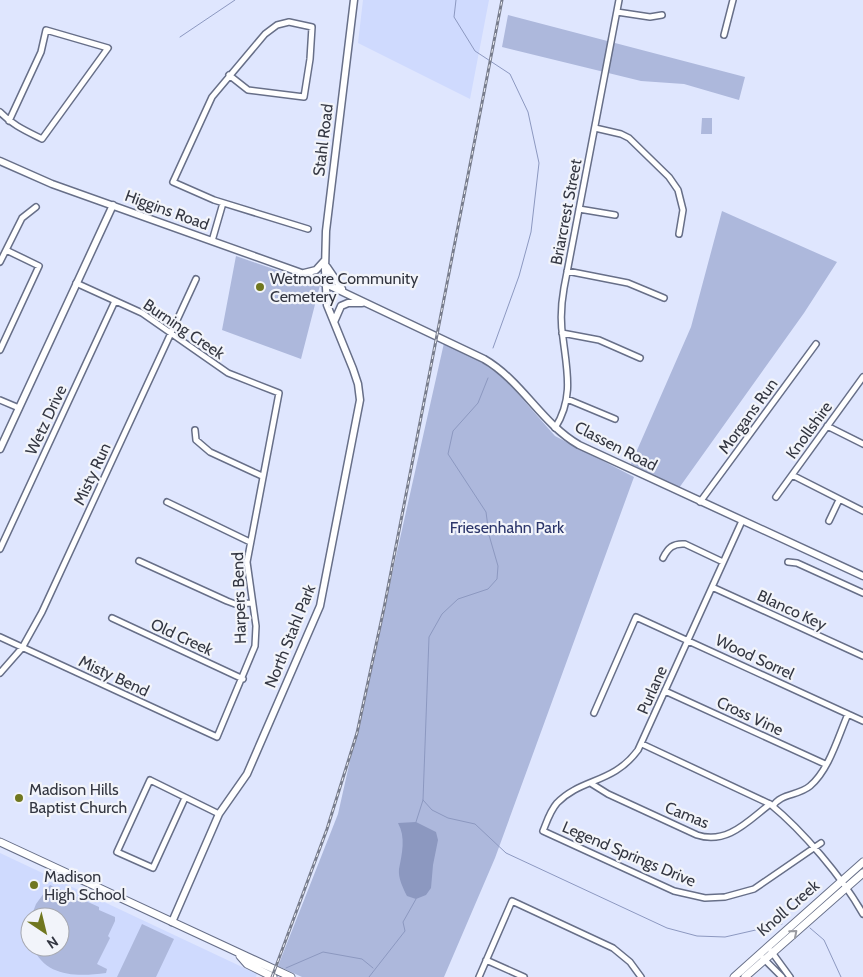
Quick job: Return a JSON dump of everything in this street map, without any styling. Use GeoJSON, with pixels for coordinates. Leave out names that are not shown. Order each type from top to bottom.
{"type":"FeatureCollection","features":[{"type":"Feature","properties":{"kind":"main road"},"geometry":{"type":"LineString","coordinates":[[0,842],[172,922],[238,954],[253,964],[273,973],[291,977]]}},
{"type":"Feature","properties":{"kind":"main road","name":"Knoll Creek"},"geometry":{"type":"LineString","coordinates":[[734,977],[766,946],[863,862]]}},
{"type":"Feature","properties":{"kind":"main road","name":"Knoll Creek"},"geometry":{"type":"LineString","coordinates":[[745,977],[863,873]]}},
{"type":"Feature","properties":{"kind":"street","name":"Stahl Road"},"geometry":{"type":"LineString","coordinates":[[325,284],[326,231],[354,0]]}},
{"type":"Feature","properties":{"kind":"street","name":"Briarcrest Street"},"geometry":{"type":"LineString","coordinates":[[554,428],[560,419],[567,399],[568,369],[562,333],[562,304],[567,271],[619,0]]}},
{"type":"Feature","properties":{"kind":"street"},"geometry":{"type":"LineString","coordinates":[[724,35],[733,0]]}},
{"type":"Feature","properties":{"kind":"street"},"geometry":{"type":"LineString","coordinates":[[617,12],[650,17],[662,15]]}},
{"type":"Feature","properties":{"kind":"street"},"geometry":{"type":"LineString","coordinates":[[229,75],[248,90],[304,97],[310,59],[312,27],[289,22],[277,25],[265,34],[229,75],[212,97],[172,182],[223,203],[308,229]]}},
{"type":"Feature","properties":{"kind":"street"},"geometry":{"type":"LineString","coordinates":[[0,112],[9,121],[42,139],[108,48],[46,30],[41,52],[9,121]]}},
{"type":"Feature","properties":{"kind":"street"},"geometry":{"type":"LineString","coordinates":[[594,128],[621,134],[629,138],[672,181],[682,205],[679,234]]}},
{"type":"Feature","properties":{"kind":"street","name":"Higgins Road"},"geometry":{"type":"LineString","coordinates":[[0,161],[52,184],[301,273],[325,284]]}},
{"type":"Feature","properties":{"kind":"street"},"geometry":{"type":"LineString","coordinates":[[212,241],[223,203]]}},
{"type":"Feature","properties":{"kind":"street"},"geometry":{"type":"LineString","coordinates":[[0,449],[113,205]]}},
{"type":"Feature","properties":{"kind":"street"},"geometry":{"type":"LineString","coordinates":[[0,262],[22,218],[36,207]]}},
{"type":"Feature","properties":{"kind":"street"},"geometry":{"type":"LineString","coordinates":[[579,209],[615,216]]}},
{"type":"Feature","properties":{"kind":"street"},"geometry":{"type":"LineString","coordinates":[[0,350],[39,266],[6,250]]}},
{"type":"Feature","properties":{"kind":"street"},"geometry":{"type":"LineString","coordinates":[[301,273],[316,270],[325,262],[335,282],[346,294]]}},
{"type":"Feature","properties":{"kind":"street"},"geometry":{"type":"LineString","coordinates":[[567,271],[628,283],[664,298]]}},
{"type":"Feature","properties":{"kind":"street","name":"Misty Run"},"geometry":{"type":"LineString","coordinates":[[0,673],[22,648],[42,612],[196,279]]}},
{"type":"Feature","properties":{"kind":"street","name":"Burning Creek"},"geometry":{"type":"LineString","coordinates":[[76,283],[142,313],[228,373],[279,393]]}},
{"type":"Feature","properties":{"kind":"street","name":"Classen Road"},"geometry":{"type":"LineString","coordinates":[[325,284],[495,365],[507,374],[554,428],[579,445],[863,576]]}},
{"type":"Feature","properties":{"kind":"street","name":"North Stahl Park"},"geometry":{"type":"LineString","coordinates":[[172,922],[219,814],[247,774],[323,598],[360,400],[358,384],[327,304],[325,284]]}},
{"type":"Feature","properties":{"kind":"street","name":"Wetz Drive"},"geometry":{"type":"LineString","coordinates":[[0,549],[115,301]]}},
{"type":"Feature","properties":{"kind":"street"},"geometry":{"type":"LineString","coordinates":[[334,324],[341,306],[345,303],[362,303]]}},
{"type":"Feature","properties":{"kind":"street"},"geometry":{"type":"LineString","coordinates":[[562,333],[599,340],[640,358]]}},
{"type":"Feature","properties":{"kind":"street","name":"Morgans Run"},"geometry":{"type":"LineString","coordinates":[[700,502],[816,344]]}},
{"type":"Feature","properties":{"kind":"street","name":"Knollshire"},"geometry":{"type":"LineString","coordinates":[[776,497],[863,377]]}},
{"type":"Feature","properties":{"kind":"street","name":"Harpers Bend"},"geometry":{"type":"LineString","coordinates":[[217,738],[254,652],[256,638],[247,569],[262,476],[279,393]]}},
{"type":"Feature","properties":{"kind":"street"},"geometry":{"type":"LineString","coordinates":[[567,399],[615,419]]}},
{"type":"Feature","properties":{"kind":"street"},"geometry":{"type":"LineString","coordinates":[[0,400],[19,408]]}},
{"type":"Feature","properties":{"kind":"street"},"geometry":{"type":"LineString","coordinates":[[827,426],[863,444]]}},
{"type":"Feature","properties":{"kind":"street"},"geometry":{"type":"LineString","coordinates":[[195,430],[196,440],[206,449],[262,476]]}},
{"type":"Feature","properties":{"kind":"street"},"geometry":{"type":"LineString","coordinates":[[792,475],[863,511]]}},
{"type":"Feature","properties":{"kind":"street"},"geometry":{"type":"LineString","coordinates":[[829,521],[839,500]]}},
{"type":"Feature","properties":{"kind":"street"},"geometry":{"type":"LineString","coordinates":[[167,502],[250,542]]}},
{"type":"Feature","properties":{"kind":"street","name":"Purlane"},"geometry":{"type":"LineString","coordinates":[[543,831],[551,812],[564,797],[622,768],[642,744],[742,521]]}},
{"type":"Feature","properties":{"kind":"street"},"geometry":{"type":"LineString","coordinates":[[663,558],[670,547],[679,543],[723,562]]}},
{"type":"Feature","properties":{"kind":"street"},"geometry":{"type":"LineString","coordinates":[[139,560],[227,601],[242,604],[252,603]]}},
{"type":"Feature","properties":{"kind":"street"},"geometry":{"type":"LineString","coordinates":[[788,562],[797,563],[863,593]]}},
{"type":"Feature","properties":{"kind":"street","name":"Blanco Key"},"geometry":{"type":"LineString","coordinates":[[712,587],[863,656]]}},
{"type":"Feature","properties":{"kind":"street","name":"Wood Sorrel"},"geometry":{"type":"LineString","coordinates":[[594,713],[636,617],[863,721]]}},
{"type":"Feature","properties":{"kind":"street","name":"Old Creek"},"geometry":{"type":"LineString","coordinates":[[112,618],[243,679]]}},
{"type":"Feature","properties":{"kind":"street","name":"Misty Bend"},"geometry":{"type":"LineString","coordinates":[[0,638],[217,738]]}},
{"type":"Feature","properties":{"kind":"street","name":"Cross Vine"},"geometry":{"type":"LineString","coordinates":[[665,691],[825,764]]}},
{"type":"Feature","properties":{"kind":"street","name":"Camas"},"geometry":{"type":"LineString","coordinates":[[592,784],[608,794],[688,831],[713,838],[736,831],[778,799],[801,792],[812,785],[825,764],[848,714]]}},
{"type":"Feature","properties":{"kind":"street"},"geometry":{"type":"LineString","coordinates":[[642,744],[772,805],[841,881],[863,914]]}},
{"type":"Feature","properties":{"kind":"street"},"geometry":{"type":"LineString","coordinates":[[185,798],[153,868],[117,852],[150,780],[219,814]]}},
{"type":"Feature","properties":{"kind":"street","name":"Legend Springs Drive"},"geometry":{"type":"LineString","coordinates":[[543,831],[674,891],[704,898],[730,896],[754,889],[821,842]]}},
{"type":"Feature","properties":{"kind":"street"},"geometry":{"type":"LineString","coordinates":[[479,977],[512,901],[613,948],[630,962],[641,977]]}},
{"type":"Feature","properties":{"kind":"street"},"geometry":{"type":"LineString","coordinates":[[766,946],[790,977]]}},
{"type":"Feature","properties":{"kind":"street"},"geometry":{"type":"LineString","coordinates":[[759,953],[780,975],[784,968]]}},
{"type":"Feature","properties":{"kind":"street"},"geometry":{"type":"LineString","coordinates":[[486,960],[524,977]]}},
{"type":"Feature","properties":{"kind":"shaded area"},"geometry":{"type":"Polygon","coordinates":[[[363,0],[489,0],[470,99],[358,43],[363,0]]]}},
{"type":"Feature","properties":{"kind":"shaded area"},"geometry":{"type":"Polygon","coordinates":[[[416,822],[436,832],[438,840],[431,888],[426,895],[416,899],[407,896],[400,879],[399,869],[403,840],[398,823],[416,822]]]}},
{"type":"Feature","properties":{"kind":"shaded area","name":"Madison High School"},"geometry":{"type":"Polygon","coordinates":[[[0,853],[257,974],[256,977],[0,977],[0,853]]]}},
{"type":"Feature","properties":{"kind":"green space"},"geometry":{"type":"Polygon","coordinates":[[[508,15],[745,77],[739,100],[684,84],[641,81],[502,47],[508,15]]]}},
{"type":"Feature","properties":{"kind":"green space"},"geometry":{"type":"Polygon","coordinates":[[[702,118],[712,118],[712,134],[701,134],[702,118]]]}},
{"type":"Feature","properties":{"kind":"green space"},"geometry":{"type":"Polygon","coordinates":[[[722,211],[837,262],[804,313],[679,488],[631,464],[691,327],[722,211]]]}},
{"type":"Feature","properties":{"kind":"green space"},"geometry":{"type":"Polygon","coordinates":[[[236,256],[320,285],[301,359],[222,330],[236,256]]]}},
{"type":"Feature","properties":{"kind":"green space","name":"Friesenhahn Park"},"geometry":{"type":"Polygon","coordinates":[[[444,343],[481,362],[505,379],[555,436],[634,477],[495,858],[444,977],[302,977],[278,966],[338,814],[444,343]]]}},
{"type":"Feature","properties":{"kind":"green space"},"geometry":{"type":"Polygon","coordinates":[[[50,885],[99,907],[99,910],[115,917],[108,936],[110,938],[97,964],[107,969],[106,973],[84,975],[63,973],[45,964],[38,957],[70,957],[70,907],[35,907],[50,885]]]}},
{"type":"Feature","properties":{"kind":"green space"},"geometry":{"type":"Polygon","coordinates":[[[142,924],[174,939],[156,977],[117,977],[142,924]]]}},
{"type":"Feature","properties":{"kind":"waterway"},"geometry":{"type":"LineString","coordinates":[[180,37],[235,0]]}},
{"type":"Feature","properties":{"kind":"waterway"},"geometry":{"type":"LineString","coordinates":[[456,0],[454,17],[475,51],[510,74],[528,112],[539,163],[531,232],[519,276],[493,348]]}},
{"type":"Feature","properties":{"kind":"waterway"},"geometry":{"type":"LineString","coordinates":[[416,822],[423,800],[429,637],[442,614],[458,599],[488,589],[497,579],[498,566],[489,535],[486,512],[448,454],[453,431],[478,403],[488,378]]}},
{"type":"Feature","properties":{"kind":"waterway"},"geometry":{"type":"LineString","coordinates":[[423,800],[432,810],[448,818],[475,824],[506,853],[667,928],[697,936],[725,937],[782,924]]}},
{"type":"Feature","properties":{"kind":"waterway"},"geometry":{"type":"LineString","coordinates":[[369,977],[405,931],[403,922],[416,899]]}},
{"type":"Feature","properties":{"kind":"waterway"},"geometry":{"type":"LineString","coordinates":[[810,928],[824,940],[841,977]]}},
{"type":"Feature","properties":{"kind":"waterway"},"geometry":{"type":"LineString","coordinates":[[286,968],[323,952],[362,959],[373,968]]}},
{"type":"Feature","properties":{"kind":"railway"},"geometry":{"type":"LineString","coordinates":[[272,977],[327,829],[357,733],[384,608],[502,0]]}},
{"type":"Feature","properties":{"kind":"place","name":"Wetmore Community Cemetery"},"geometry":{"type":"Point","coordinates":[260,287]}},
{"type":"Feature","properties":{"kind":"place","name":"Madison Hills Baptist Church"},"geometry":{"type":"Point","coordinates":[19,798]}},
{"type":"Feature","properties":{"kind":"place","name":"Madison High School"},"geometry":{"type":"Point","coordinates":[34,885]}}]}
